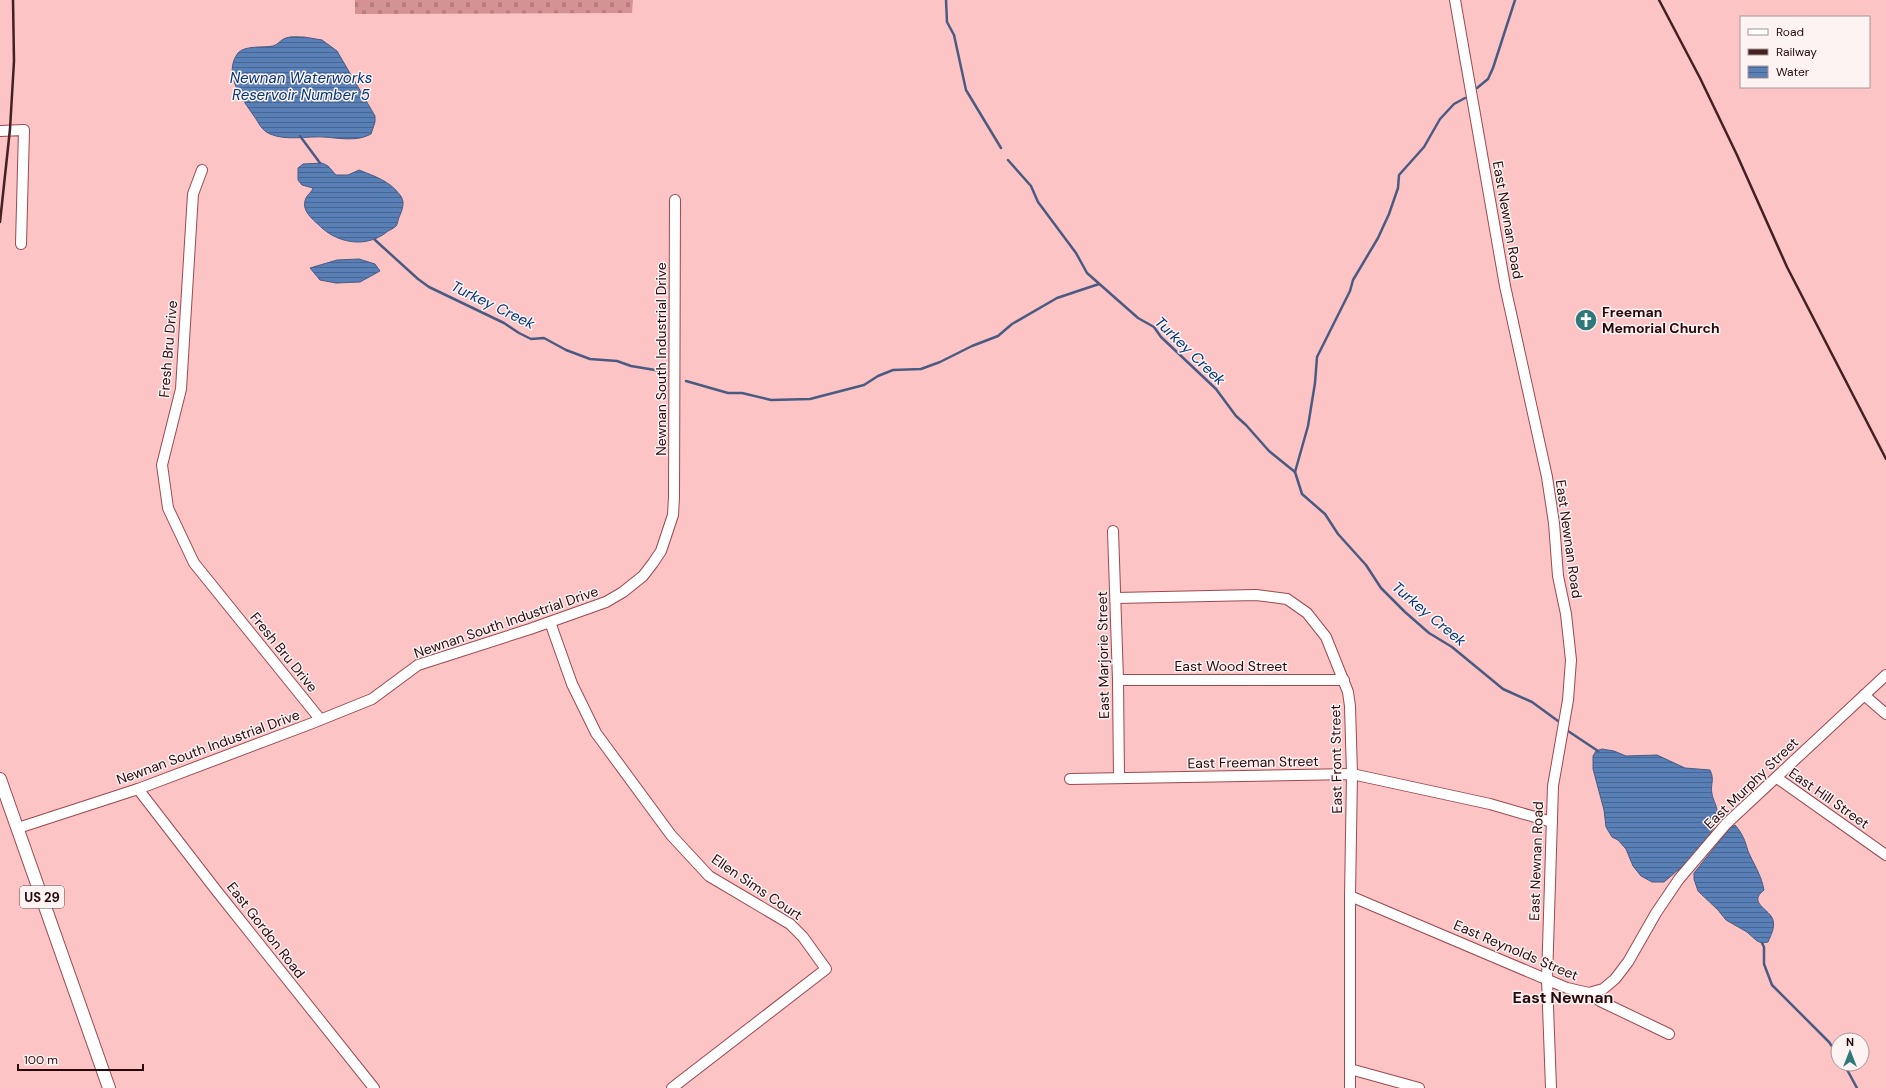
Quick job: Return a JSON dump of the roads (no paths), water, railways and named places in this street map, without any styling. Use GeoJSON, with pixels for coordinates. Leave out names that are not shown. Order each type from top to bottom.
{"type":"FeatureCollection","features":[{"type":"Feature","properties":{"kind":"main road","name":"US 29"},"geometry":{"type":"LineString","coordinates":[[0,778],[109,1088]]}},
{"type":"Feature","properties":{"kind":"street","name":"East Newnan Road"},"geometry":{"type":"LineString","coordinates":[[1455,0],[1505,286],[1547,477],[1554,523],[1558,576],[1566,614],[1571,660],[1568,700],[1553,786],[1547,979],[1551,1088]]}},
{"type":"Feature","properties":{"kind":"street"},"geometry":{"type":"LineString","coordinates":[[0,131],[24,130],[21,244]]}},
{"type":"Feature","properties":{"kind":"street","name":"Fresh Bru Drive"},"geometry":{"type":"LineString","coordinates":[[202,170],[193,194],[181,389],[162,465],[168,508],[194,563],[320,719]]}},
{"type":"Feature","properties":{"kind":"street","name":"Newnan South Industrial Drive"},"geometry":{"type":"LineString","coordinates":[[18,828],[138,788],[320,719],[372,698],[418,665],[606,602],[623,592],[643,576],[661,551],[673,515],[675,200]]}},
{"type":"Feature","properties":{"kind":"street","name":"East Marjorie Street"},"geometry":{"type":"LineString","coordinates":[[1113,531],[1118,680],[1118,778]]}},
{"type":"Feature","properties":{"kind":"street","name":"East Front Street"},"geometry":{"type":"LineString","coordinates":[[1116,598],[1256,595],[1287,599],[1307,613],[1326,637],[1344,680],[1350,706],[1352,774],[1350,896],[1350,1088]]}},
{"type":"Feature","properties":{"kind":"street","name":"Ellen Sims Court"},"geometry":{"type":"LineString","coordinates":[[550,622],[572,684],[596,733],[671,836],[709,876],[790,924],[803,937],[826,969],[672,1088]]}},
{"type":"Feature","properties":{"kind":"street","name":"East Murphy Street"},"geometry":{"type":"LineString","coordinates":[[1589,993],[1603,989],[1615,979],[1628,962],[1656,913],[1679,879],[1726,824],[1886,675]]}},
{"type":"Feature","properties":{"kind":"street","name":"East Wood Street"},"geometry":{"type":"LineString","coordinates":[[1118,680],[1344,680]]}},
{"type":"Feature","properties":{"kind":"street"},"geometry":{"type":"LineString","coordinates":[[1864,695],[1886,714]]}},
{"type":"Feature","properties":{"kind":"street","name":"East Freeman Street"},"geometry":{"type":"LineString","coordinates":[[1070,778],[1352,774],[1490,804],[1552,822]]}},
{"type":"Feature","properties":{"kind":"street","name":"East Hill Street"},"geometry":{"type":"LineString","coordinates":[[1776,778],[1886,855]]}},
{"type":"Feature","properties":{"kind":"street","name":"East Gordon Road"},"geometry":{"type":"LineString","coordinates":[[138,788],[216,890],[374,1088]]}},
{"type":"Feature","properties":{"kind":"street","name":"East Reynolds Street"},"geometry":{"type":"LineString","coordinates":[[1350,896],[1567,988],[1589,993],[1600,1001],[1669,1034]]}},
{"type":"Feature","properties":{"kind":"street"},"geometry":{"type":"LineString","coordinates":[[1350,1069],[1419,1088]]}},
{"type":"Feature","properties":{"kind":"water","name":"Newnan Waterworks Reservoir Number 5"},"geometry":{"type":"Polygon","coordinates":[[[288,37],[304,37],[322,40],[337,51],[375,116],[375,122],[371,134],[354,139],[283,137],[270,134],[260,126],[240,95],[236,86],[232,69],[234,61],[241,50],[254,47],[273,46],[288,37]]]}},
{"type":"Feature","properties":{"kind":"water"},"geometry":{"type":"Polygon","coordinates":[[[322,163],[328,166],[336,175],[348,175],[359,170],[370,174],[396,190],[402,197],[403,205],[396,226],[372,240],[363,242],[354,242],[337,238],[322,228],[306,211],[306,198],[313,188],[302,185],[298,180],[298,168],[303,164],[322,163]]]}},
{"type":"Feature","properties":{"kind":"water"},"geometry":{"type":"Polygon","coordinates":[[[359,259],[375,264],[380,271],[360,282],[336,283],[320,280],[310,268],[337,260],[359,259]]]}},
{"type":"Feature","properties":{"kind":"water"},"geometry":{"type":"Polygon","coordinates":[[[1602,749],[1614,751],[1626,756],[1657,755],[1685,768],[1710,770],[1712,777],[1712,794],[1717,812],[1715,824],[1704,843],[1664,882],[1652,882],[1641,876],[1633,866],[1626,849],[1618,840],[1612,837],[1606,827],[1604,810],[1593,769],[1593,756],[1596,751],[1602,749]]]}},
{"type":"Feature","properties":{"kind":"water"},"geometry":{"type":"Polygon","coordinates":[[[1735,825],[1740,831],[1763,884],[1764,890],[1759,895],[1758,899],[1761,906],[1773,920],[1773,929],[1768,942],[1762,943],[1757,941],[1747,932],[1726,920],[1698,891],[1694,879],[1694,873],[1730,828],[1735,825]]]}},
{"type":"Feature","properties":{"kind":"waterway"},"geometry":{"type":"LineString","coordinates":[[946,0],[947,22],[954,35],[966,90],[1001,148]]}},
{"type":"Feature","properties":{"kind":"waterway"},"geometry":{"type":"LineString","coordinates":[[1477,88],[1488,79],[1493,68],[1515,0]]}},
{"type":"Feature","properties":{"kind":"waterway"},"geometry":{"type":"LineString","coordinates":[[1295,472],[1308,426],[1315,383],[1317,357],[1350,291],[1353,280],[1378,238],[1389,214],[1398,188],[1399,175],[1424,147],[1440,119],[1454,104],[1465,98]]}},
{"type":"Feature","properties":{"kind":"waterway","name":"Turkey Creek"},"geometry":{"type":"LineString","coordinates":[[300,136],[320,163]]}},
{"type":"Feature","properties":{"kind":"waterway","name":"Turkey Creek"},"geometry":{"type":"LineString","coordinates":[[1008,160],[1031,186],[1038,202],[1076,253],[1087,273],[1138,318],[1154,327],[1161,337],[1216,389],[1236,416],[1269,451],[1295,472],[1302,494],[1325,514],[1338,534],[1366,565],[1381,588],[1429,633],[1452,647],[1503,689],[1532,702],[1558,721]]}},
{"type":"Feature","properties":{"kind":"waterway","name":"Turkey Creek"},"geometry":{"type":"LineString","coordinates":[[375,240],[429,287],[504,323],[531,339],[544,338],[566,350],[590,359],[617,361],[631,366],[661,371]]}},
{"type":"Feature","properties":{"kind":"waterway","name":"Turkey Creek"},"geometry":{"type":"LineString","coordinates":[[686,381],[728,393],[742,393],[771,400],[810,399],[864,385],[878,376],[893,370],[921,369],[940,362],[972,346],[998,336],[1012,324],[1057,298],[1099,284]]}},
{"type":"Feature","properties":{"kind":"waterway","name":"Turkey Creek"},"geometry":{"type":"LineString","coordinates":[[1568,731],[1598,751]]}},
{"type":"Feature","properties":{"kind":"waterway","name":"Turkey Creek"},"geometry":{"type":"LineString","coordinates":[[1762,943],[1764,947],[1764,964],[1772,985],[1830,1043]]}},
{"type":"Feature","properties":{"kind":"waterway","name":"Turkey Creek"},"geometry":{"type":"LineString","coordinates":[[1848,1072],[1857,1088]]}},
{"type":"Feature","properties":{"kind":"railway"},"geometry":{"type":"LineString","coordinates":[[0,222],[10,129],[14,61],[13,0]]}},
{"type":"Feature","properties":{"kind":"railway"},"geometry":{"type":"LineString","coordinates":[[1659,0],[1700,78],[1737,155],[1787,267],[1886,459]]}},
{"type":"Feature","properties":{"kind":"place","name":"Freeman Memorial Church"},"geometry":{"type":"Point","coordinates":[1586,320]}},
{"type":"Feature","properties":{"kind":"district","name":"East Newnan"},"geometry":{"type":"Point","coordinates":[1563,997]}}]}
